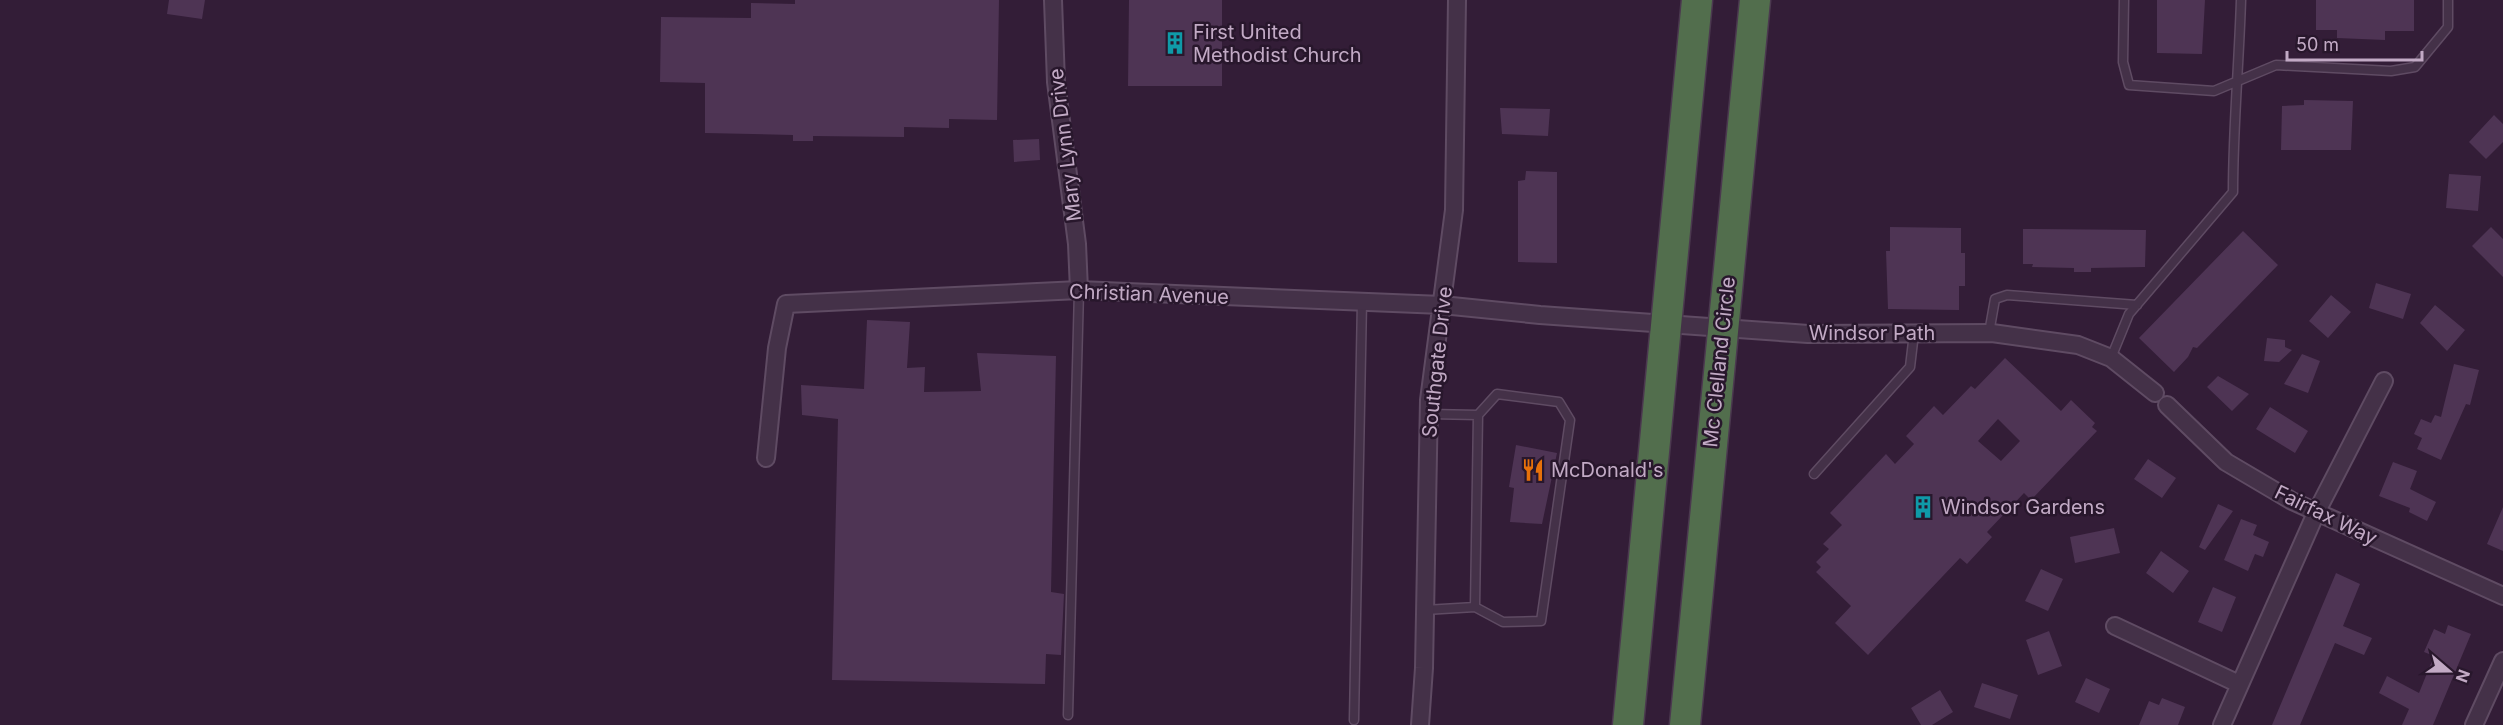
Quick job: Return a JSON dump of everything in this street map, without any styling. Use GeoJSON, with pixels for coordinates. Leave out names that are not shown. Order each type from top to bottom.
{"type":"FeatureCollection","features":[{"type":"Feature","properties":{"kind":"highway"},"geometry":{"type":"LineString","coordinates":[[1628,725],[1697,0]]}},
{"type":"Feature","properties":{"kind":"highway","name":"Mc Clelland Circle"},"geometry":{"type":"LineString","coordinates":[[1685,725],[1755,0]]}},
{"type":"Feature","properties":{"kind":"street","name":"Mary Lynn Drive"},"geometry":{"type":"LineString","coordinates":[[1053,0],[1056,82],[1077,243],[1078,290]]}},
{"type":"Feature","properties":{"kind":"street","name":"Southgate Drive"},"geometry":{"type":"LineString","coordinates":[[1420,725],[1429,414],[1454,210],[1457,0]]}},
{"type":"Feature","properties":{"kind":"street","name":"Christian Avenue"},"geometry":{"type":"LineString","coordinates":[[766,458],[777,348],[786,304],[1078,290],[1362,300],[1666,324]]}},
{"type":"Feature","properties":{"kind":"street","name":"Windsor Path"},"geometry":{"type":"LineString","coordinates":[[1666,324],[1808,334],[1989,333],[2078,345]]}},
{"type":"Feature","properties":{"kind":"street","name":"Fairfax Way"},"geometry":{"type":"LineString","coordinates":[[2078,345],[2111,358],[2161,399],[2226,462],[2316,513],[2503,596]]}},
{"type":"Feature","properties":{"kind":"street"},"geometry":{"type":"LineString","coordinates":[[2222,725],[2316,513],[2384,381]]}},
{"type":"Feature","properties":{"kind":"street"},"geometry":{"type":"LineString","coordinates":[[2115,626],[2239,684]]}},
{"type":"Feature","properties":{"kind":"street"},"geometry":{"type":"LineString","coordinates":[[2474,725],[2503,661]]}},
{"type":"Feature","properties":{"kind":"lane"},"geometry":{"type":"LineString","coordinates":[[2124,0],[2123,62],[2129,85],[2214,91],[2276,65],[2391,71],[2415,67],[2448,27],[2448,0]]}},
{"type":"Feature","properties":{"kind":"lane"},"geometry":{"type":"LineString","coordinates":[[2111,358],[2129,314],[2233,192],[2233,133],[2239,79],[2241,0]]}},
{"type":"Feature","properties":{"kind":"lane"},"geometry":{"type":"LineString","coordinates":[[1068,715],[1078,290]]}},
{"type":"Feature","properties":{"kind":"lane"},"geometry":{"type":"LineString","coordinates":[[1989,333],[1995,299],[2007,295],[2137,305]]}},
{"type":"Feature","properties":{"kind":"lane"},"geometry":{"type":"LineString","coordinates":[[1354,720],[1362,300]]}},
{"type":"Feature","properties":{"kind":"lane"},"geometry":{"type":"LineString","coordinates":[[1814,474],[1910,367],[1914,333]]}},
{"type":"Feature","properties":{"kind":"lane"},"geometry":{"type":"LineString","coordinates":[[1425,610],[1475,607],[1503,622],[1541,621],[1570,420],[1559,402],[1497,394],[1478,416],[1475,607]]}},
{"type":"Feature","properties":{"kind":"lane"},"geometry":{"type":"LineString","coordinates":[[1429,414],[1478,416]]}},
{"type":"Feature","properties":{"kind":"building"},"geometry":{"type":"Polygon","coordinates":[[[169,0],[205,0],[202,19],[167,14],[169,0]]]}},
{"type":"Feature","properties":{"kind":"building"},"geometry":{"type":"Polygon","coordinates":[[[795,0],[999,0],[997,120],[949,119],[949,128],[904,127],[904,137],[813,136],[813,141],[793,141],[793,135],[705,133],[705,83],[660,82],[661,17],[751,18],[751,3],[795,4],[795,0]]]}},
{"type":"Feature","properties":{"kind":"building","name":"First United Methodist Church"},"geometry":{"type":"Polygon","coordinates":[[[1129,0],[1222,0],[1222,86],[1128,86],[1129,0]]]}},
{"type":"Feature","properties":{"kind":"building"},"geometry":{"type":"Polygon","coordinates":[[[2157,0],[2205,0],[2202,54],[2157,53],[2157,0]]]}},
{"type":"Feature","properties":{"kind":"building"},"geometry":{"type":"Polygon","coordinates":[[[2316,0],[2414,0],[2414,31],[2385,31],[2385,40],[2337,38],[2337,30],[2316,30],[2316,0]]]}},
{"type":"Feature","properties":{"kind":"building"},"geometry":{"type":"Polygon","coordinates":[[[2304,100],[2353,101],[2351,150],[2281,150],[2282,106],[2304,105],[2304,100]]]}},
{"type":"Feature","properties":{"kind":"building"},"geometry":{"type":"Polygon","coordinates":[[[1500,108],[1550,109],[1548,136],[1502,134],[1500,108]]]}},
{"type":"Feature","properties":{"kind":"building"},"geometry":{"type":"Polygon","coordinates":[[[2494,115],[2503,124],[2503,142],[2486,159],[2469,142],[2494,115]]]}},
{"type":"Feature","properties":{"kind":"building"},"geometry":{"type":"Polygon","coordinates":[[[1039,139],[1040,160],[1014,162],[1013,140],[1039,139]]]}},
{"type":"Feature","properties":{"kind":"building"},"geometry":{"type":"Polygon","coordinates":[[[1526,171],[1557,172],[1557,263],[1518,262],[1518,181],[1525,180],[1526,171]]]}},
{"type":"Feature","properties":{"kind":"building"},"geometry":{"type":"Polygon","coordinates":[[[2449,174],[2481,176],[2478,211],[2446,208],[2449,174]]]}},
{"type":"Feature","properties":{"kind":"building"},"geometry":{"type":"Polygon","coordinates":[[[1890,227],[1961,228],[1961,253],[1965,253],[1965,286],[1959,286],[1959,310],[1888,309],[1886,251],[1890,251],[1890,227]]]}},
{"type":"Feature","properties":{"kind":"building"},"geometry":{"type":"Polygon","coordinates":[[[2491,227],[2503,239],[2503,277],[2472,246],[2491,227]]]}},
{"type":"Feature","properties":{"kind":"building"},"geometry":{"type":"Polygon","coordinates":[[[2023,229],[2146,230],[2145,267],[2091,268],[2091,272],[2074,272],[2074,268],[2032,267],[2033,264],[2023,264],[2023,229]]]}},
{"type":"Feature","properties":{"kind":"building"},"geometry":{"type":"Polygon","coordinates":[[[2243,231],[2278,265],[2197,348],[2193,347],[2188,357],[2174,372],[2139,338],[2243,231]]]}},
{"type":"Feature","properties":{"kind":"building"},"geometry":{"type":"Polygon","coordinates":[[[2376,283],[2411,294],[2403,319],[2369,308],[2376,283]]]}},
{"type":"Feature","properties":{"kind":"building"},"geometry":{"type":"Polygon","coordinates":[[[2331,295],[2351,312],[2328,338],[2309,321],[2331,295]]]}},
{"type":"Feature","properties":{"kind":"building"},"geometry":{"type":"Polygon","coordinates":[[[2435,305],[2465,330],[2447,351],[2420,323],[2435,305]]]}},
{"type":"Feature","properties":{"kind":"building"},"geometry":{"type":"Polygon","coordinates":[[[867,320],[910,322],[907,368],[925,367],[924,392],[981,391],[977,353],[1056,356],[1051,592],[1064,594],[1061,655],[1046,654],[1045,684],[832,680],[838,419],[802,415],[801,385],[864,389],[867,320]]]}},
{"type":"Feature","properties":{"kind":"building"},"geometry":{"type":"Polygon","coordinates":[[[2267,338],[2285,340],[2285,347],[2292,350],[2279,362],[2264,361],[2267,338]]]}},
{"type":"Feature","properties":{"kind":"building"},"geometry":{"type":"Polygon","coordinates":[[[2302,354],[2320,361],[2308,393],[2284,384],[2302,354]]]}},
{"type":"Feature","properties":{"kind":"building","name":"Windsor Gardens"},"geometry":{"type":"Polygon","coordinates":[[[2005,358],[2061,411],[2071,400],[2095,423],[2092,427],[2097,431],[2031,500],[2024,493],[1987,532],[1992,537],[1967,564],[1960,558],[1868,655],[1835,623],[1851,606],[1816,572],[1821,567],[1816,562],[1829,549],[1823,544],[1842,525],[1830,513],[1886,454],[1895,464],[1914,444],[1906,436],[1934,406],[1943,415],[1971,386],[1975,389],[2005,358]],[[1998,419],[1978,441],[2001,461],[2020,441],[1998,419]]]}},
{"type":"Feature","properties":{"kind":"building"},"geometry":{"type":"Polygon","coordinates":[[[2454,364],[2479,370],[2470,405],[2466,404],[2441,460],[2417,449],[2422,438],[2414,434],[2421,419],[2431,423],[2435,415],[2441,417],[2454,364]]]}},
{"type":"Feature","properties":{"kind":"building"},"geometry":{"type":"Polygon","coordinates":[[[2218,376],[2249,394],[2232,411],[2207,387],[2218,376]]]}},
{"type":"Feature","properties":{"kind":"building"},"geometry":{"type":"Polygon","coordinates":[[[2270,407],[2308,431],[2295,453],[2256,429],[2270,407]]]}},
{"type":"Feature","properties":{"kind":"building","name":"McDonald's"},"geometry":{"type":"Polygon","coordinates":[[[1516,445],[1557,453],[1542,524],[1510,522],[1514,488],[1509,487],[1516,445]]]}},
{"type":"Feature","properties":{"kind":"building"},"geometry":{"type":"Polygon","coordinates":[[[2148,459],[2176,478],[2162,498],[2134,479],[2148,459]]]}},
{"type":"Feature","properties":{"kind":"building"},"geometry":{"type":"Polygon","coordinates":[[[2393,462],[2417,471],[2410,489],[2436,502],[2427,521],[2409,512],[2410,508],[2379,496],[2393,462]]]}},
{"type":"Feature","properties":{"kind":"building"},"geometry":{"type":"Polygon","coordinates":[[[2218,504],[2233,511],[2205,550],[2199,547],[2218,504]]]}},
{"type":"Feature","properties":{"kind":"building"},"geometry":{"type":"Polygon","coordinates":[[[2503,507],[2503,551],[2487,544],[2503,507]]]}},
{"type":"Feature","properties":{"kind":"building"},"geometry":{"type":"Polygon","coordinates":[[[2241,519],[2257,525],[2253,535],[2269,542],[2263,557],[2255,554],[2248,571],[2224,560],[2241,519]]]}},
{"type":"Feature","properties":{"kind":"building"},"geometry":{"type":"Polygon","coordinates":[[[2114,528],[2120,553],[2075,563],[2070,537],[2114,528]]]}},
{"type":"Feature","properties":{"kind":"building"},"geometry":{"type":"Polygon","coordinates":[[[2161,551],[2189,571],[2173,593],[2146,573],[2161,551]]]}},
{"type":"Feature","properties":{"kind":"building"},"geometry":{"type":"Polygon","coordinates":[[[2041,569],[2063,579],[2048,611],[2025,601],[2041,569]]]}},
{"type":"Feature","properties":{"kind":"building"},"geometry":{"type":"Polygon","coordinates":[[[2336,573],[2360,584],[2343,626],[2372,638],[2364,655],[2335,643],[2300,725],[2272,725],[2336,573]]]}},
{"type":"Feature","properties":{"kind":"building"},"geometry":{"type":"Polygon","coordinates":[[[2213,587],[2236,597],[2222,632],[2198,622],[2213,587]]]}},
{"type":"Feature","properties":{"kind":"building"},"geometry":{"type":"Polygon","coordinates":[[[2448,625],[2471,634],[2433,725],[2402,725],[2409,709],[2379,693],[2387,676],[2419,693],[2434,656],[2424,652],[2434,629],[2445,634],[2448,625]]]}},
{"type":"Feature","properties":{"kind":"building"},"geometry":{"type":"Polygon","coordinates":[[[2049,631],[2062,666],[2038,675],[2026,640],[2049,631]]]}},
{"type":"Feature","properties":{"kind":"building"},"geometry":{"type":"Polygon","coordinates":[[[2086,678],[2110,689],[2099,713],[2075,702],[2086,678]]]}},
{"type":"Feature","properties":{"kind":"building"},"geometry":{"type":"Polygon","coordinates":[[[1982,683],[2018,695],[2010,719],[1974,707],[1982,683]]]}},
{"type":"Feature","properties":{"kind":"building"},"geometry":{"type":"Polygon","coordinates":[[[1940,690],[1953,712],[1932,725],[1921,725],[1911,708],[1940,690]]]}},
{"type":"Feature","properties":{"kind":"building"},"geometry":{"type":"Polygon","coordinates":[[[2162,698],[2185,707],[2178,725],[2139,725],[2149,701],[2159,705],[2162,698]]]}},
{"type":"Feature","properties":{"kind":"place","name":"First United Methodist Church"},"geometry":{"type":"Point","coordinates":[1175,43]}},
{"type":"Feature","properties":{"kind":"place","name":"McDonald's"},"geometry":{"type":"Point","coordinates":[1533,470]}},
{"type":"Feature","properties":{"kind":"place","name":"Windsor Gardens"},"geometry":{"type":"Point","coordinates":[1923,507]}}]}
